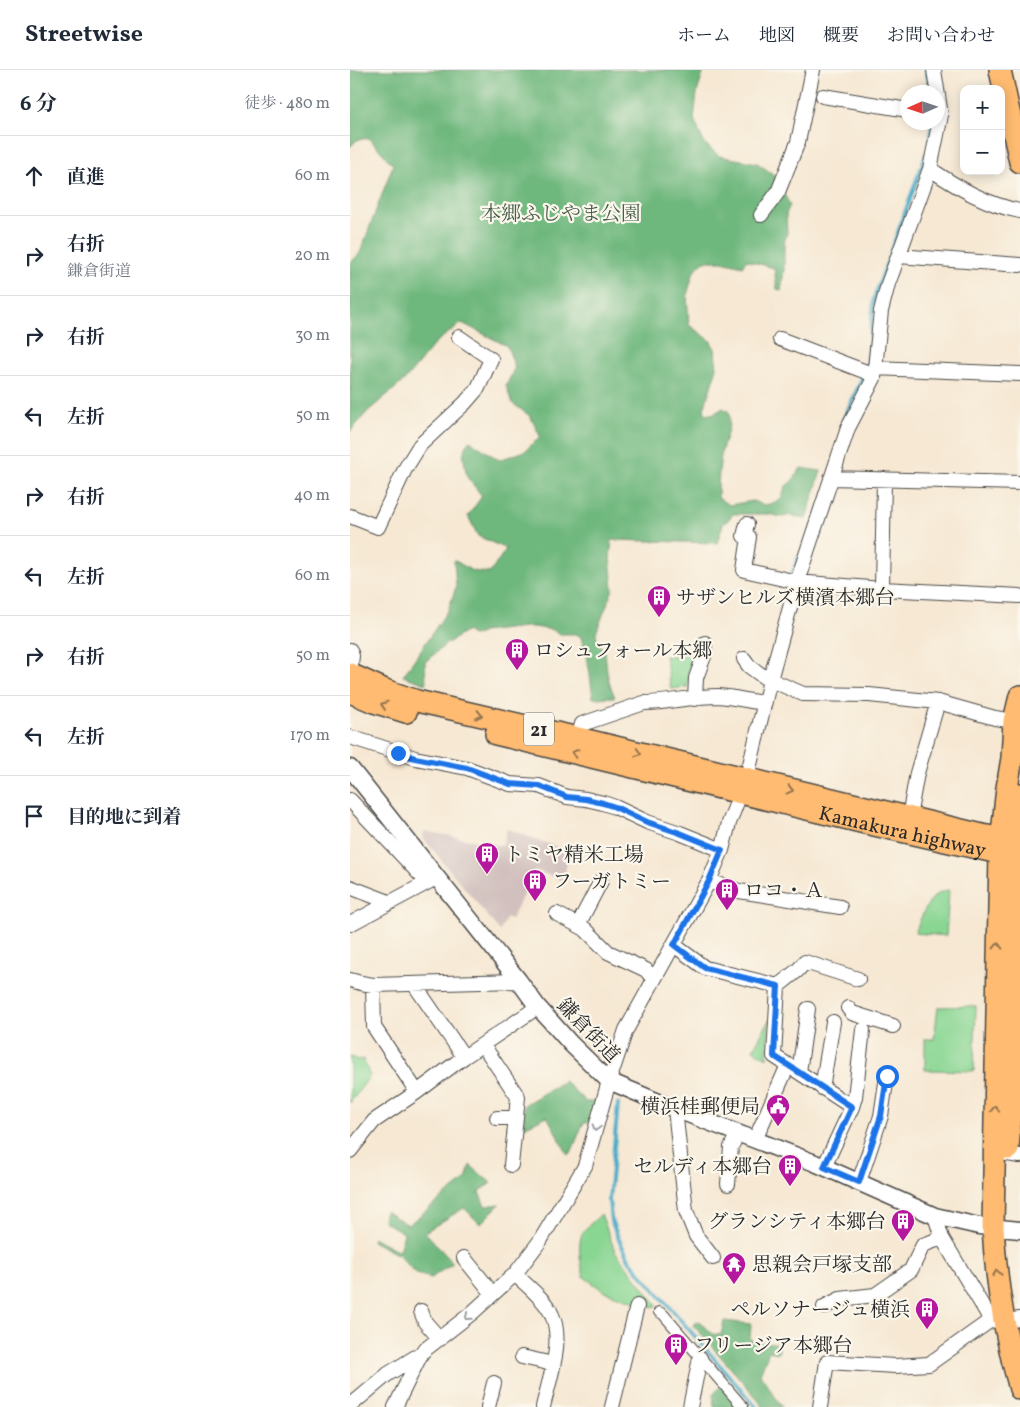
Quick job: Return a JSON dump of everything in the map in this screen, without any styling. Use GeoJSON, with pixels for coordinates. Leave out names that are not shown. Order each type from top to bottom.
{"type":"FeatureCollection","features":[{"type":"Feature","properties":{"kind":"main road"},"geometry":{"type":"LineString","coordinates":[[1000,70],[1020,162]]}},
{"type":"Feature","properties":{"kind":"main road","name":"Kamakura highway"},"geometry":{"type":"LineString","coordinates":[[350,673],[384,690],[417,701],[578,738],[744,786],[968,847],[1007,846]]}},
{"type":"Feature","properties":{"kind":"main road","name":"Kamakura highway"},"geometry":{"type":"LineString","coordinates":[[350,692],[374,702],[413,714],[744,786],[909,817],[982,835],[1007,846]]}},
{"type":"Feature","properties":{"kind":"main road"},"geometry":{"type":"LineString","coordinates":[[1020,696],[1007,788],[1007,1228],[1009,1322],[1011,1358],[1020,1389]]}},
{"type":"Feature","properties":{"kind":"main road"},"geometry":{"type":"LineString","coordinates":[[1007,1228],[1005,1215],[1014,1155],[1017,1072],[1015,966],[1007,846],[1020,794]]}},
{"type":"Feature","properties":{"kind":"street"},"geometry":{"type":"LineString","coordinates":[[934,70],[936,85]]}},
{"type":"Feature","properties":{"kind":"street"},"geometry":{"type":"LineString","coordinates":[[761,216],[778,192],[798,142],[814,74]]}},
{"type":"Feature","properties":{"kind":"street"},"geometry":{"type":"LineString","coordinates":[[823,96],[900,109]]}},
{"type":"Feature","properties":{"kind":"street"},"geometry":{"type":"LineString","coordinates":[[350,1406],[388,1374],[440,1339],[515,1274],[540,1241],[585,1166],[616,1084],[626,1030],[709,881],[722,850],[728,823],[744,786],[764,703],[797,582],[848,428],[873,373],[876,318],[930,169],[937,130]]}},
{"type":"Feature","properties":{"kind":"street"},"geometry":{"type":"LineString","coordinates":[[930,169],[955,185],[981,198],[1020,210]]}},
{"type":"Feature","properties":{"kind":"street"},"geometry":{"type":"LineString","coordinates":[[898,256],[1020,265]]}},
{"type":"Feature","properties":{"kind":"street"},"geometry":{"type":"LineString","coordinates":[[350,516],[378,527],[405,468],[420,445],[465,403],[478,388],[491,359],[459,337]]}},
{"type":"Feature","properties":{"kind":"street"},"geometry":{"type":"LineString","coordinates":[[780,339],[852,367],[873,373],[1020,374]]}},
{"type":"Feature","properties":{"kind":"street"},"geometry":{"type":"LineString","coordinates":[[832,478],[1020,483]]}},
{"type":"Feature","properties":{"kind":"street"},"geometry":{"type":"LineString","coordinates":[[882,589],[884,480]]}},
{"type":"Feature","properties":{"kind":"street"},"geometry":{"type":"LineString","coordinates":[[747,524],[744,536],[749,537],[744,570],[797,582],[882,589],[1020,596]]}},
{"type":"Feature","properties":{"kind":"street"},"geometry":{"type":"LineString","coordinates":[[695,699],[696,678],[704,656],[705,642]]}},
{"type":"Feature","properties":{"kind":"street"},"geometry":{"type":"LineString","coordinates":[[350,650],[352,656],[350,673]]}},
{"type":"Feature","properties":{"kind":"street"},"geometry":{"type":"LineString","coordinates":[[744,659],[749,666],[770,680],[803,694],[869,696],[938,702],[995,718],[1017,722]]}},
{"type":"Feature","properties":{"kind":"street"},"geometry":{"type":"LineString","coordinates":[[578,738],[582,724],[644,702],[717,696],[764,703]]}},
{"type":"Feature","properties":{"kind":"street"},"geometry":{"type":"LineString","coordinates":[[909,817],[918,773],[938,702]]}},
{"type":"Feature","properties":{"kind":"street"},"geometry":{"type":"LineString","coordinates":[[350,737],[415,758],[467,768],[510,784],[539,786],[567,797],[603,803],[647,822],[722,850]]}},
{"type":"Feature","properties":{"kind":"street","name":"鎌倉街道"},"geometry":{"type":"LineString","coordinates":[[350,768],[432,880],[519,981],[537,1006],[571,1044],[616,1084],[824,1167],[935,1216],[979,1226],[1007,1228]]}},
{"type":"Feature","properties":{"kind":"street"},"geometry":{"type":"LineString","coordinates":[[350,800],[432,880],[350,924]]}},
{"type":"Feature","properties":{"kind":"street"},"geometry":{"type":"LineString","coordinates":[[578,925],[601,881]]}},
{"type":"Feature","properties":{"kind":"street"},"geometry":{"type":"LineString","coordinates":[[709,881],[739,892],[840,907]]}},
{"type":"Feature","properties":{"kind":"street"},"geometry":{"type":"LineString","coordinates":[[350,887],[389,902]]}},
{"type":"Feature","properties":{"kind":"street"},"geometry":{"type":"LineString","coordinates":[[557,914],[585,929],[608,952],[646,970],[654,980]]}},
{"type":"Feature","properties":{"kind":"street"},"geometry":{"type":"LineString","coordinates":[[674,945],[705,968],[778,986]]}},
{"type":"Feature","properties":{"kind":"street"},"geometry":{"type":"LineString","coordinates":[[852,1107],[774,1056],[778,986],[805,962],[858,979]]}},
{"type":"Feature","properties":{"kind":"street"},"geometry":{"type":"LineString","coordinates":[[350,980],[361,984],[373,985],[519,981]]}},
{"type":"Feature","properties":{"kind":"street"},"geometry":{"type":"LineString","coordinates":[[414,984],[464,1057]]}},
{"type":"Feature","properties":{"kind":"street"},"geometry":{"type":"LineString","coordinates":[[373,985],[374,1027],[417,1092]]}},
{"type":"Feature","properties":{"kind":"street"},"geometry":{"type":"LineString","coordinates":[[350,1151],[374,1121],[537,1006]]}},
{"type":"Feature","properties":{"kind":"street"},"geometry":{"type":"LineString","coordinates":[[848,1008],[852,1013],[893,1026]]}},
{"type":"Feature","properties":{"kind":"street"},"geometry":{"type":"LineString","coordinates":[[755,1140],[793,1069],[808,1009]]}},
{"type":"Feature","properties":{"kind":"street"},"geometry":{"type":"LineString","coordinates":[[822,1088],[833,1022]]}},
{"type":"Feature","properties":{"kind":"street"},"geometry":{"type":"LineString","coordinates":[[824,1167],[855,1097],[862,1030]]}},
{"type":"Feature","properties":{"kind":"street"},"geometry":{"type":"LineString","coordinates":[[483,1045],[518,1097],[510,1165]]}},
{"type":"Feature","properties":{"kind":"street"},"geometry":{"type":"LineString","coordinates":[[859,1182],[881,1116],[887,1076]]}},
{"type":"Feature","properties":{"kind":"street"},"geometry":{"type":"LineString","coordinates":[[675,1109],[686,1211],[696,1236],[713,1258]]}},
{"type":"Feature","properties":{"kind":"street"},"geometry":{"type":"LineString","coordinates":[[497,1118],[516,1118]]}},
{"type":"Feature","properties":{"kind":"street"},"geometry":{"type":"LineString","coordinates":[[728,1184],[731,1147],[738,1133]]}},
{"type":"Feature","properties":{"kind":"street"},"geometry":{"type":"LineString","coordinates":[[820,1407],[827,1362],[895,1366],[929,1364],[1009,1322],[942,1238],[935,1216]]}},
{"type":"Feature","properties":{"kind":"street"},"geometry":{"type":"LineString","coordinates":[[824,1307],[840,1299],[875,1294],[911,1270],[923,1245],[942,1238]]}},
{"type":"Feature","properties":{"kind":"street"},"geometry":{"type":"LineString","coordinates":[[464,1258],[493,1294]]}},
{"type":"Feature","properties":{"kind":"street"},"geometry":{"type":"LineString","coordinates":[[515,1274],[545,1304],[552,1314],[556,1328],[556,1354],[543,1407]]}},
{"type":"Feature","properties":{"kind":"street"},"geometry":{"type":"LineString","coordinates":[[612,1407],[637,1306]]}},
{"type":"Feature","properties":{"kind":"street"},"geometry":{"type":"LineString","coordinates":[[420,1311],[425,1322],[440,1339]]}},
{"type":"Feature","properties":{"kind":"street"},"geometry":{"type":"LineString","coordinates":[[659,1312],[663,1314],[743,1407]]}},
{"type":"Feature","properties":{"kind":"street"},"geometry":{"type":"LineString","coordinates":[[394,1407],[422,1352]]}},
{"type":"Feature","properties":{"kind":"street"},"geometry":{"type":"LineString","coordinates":[[522,1357],[553,1364]]}},
{"type":"Feature","properties":{"kind":"street"},"geometry":{"type":"LineString","coordinates":[[690,1407],[700,1358]]}},
{"type":"Feature","properties":{"kind":"street"},"geometry":{"type":"LineString","coordinates":[[488,1407],[494,1383]]}},
{"type":"Feature","properties":{"kind":"shaded area"},"geometry":{"type":"Polygon","coordinates":[[[507,829],[571,852],[565,871],[568,873],[564,881],[535,870],[511,920],[507,917],[500,931],[423,838],[424,831],[502,846],[507,829]]]}},
{"type":"Feature","properties":{"kind":"green space","name":"本郷ふじやま公園"},"geometry":{"type":"Polygon","coordinates":[[[350,70],[704,70],[697,93],[694,119],[704,143],[719,156],[757,163],[773,174],[790,205],[786,214],[787,233],[784,243],[784,270],[781,291],[777,289],[774,268],[746,260],[743,266],[722,261],[704,261],[694,271],[687,295],[689,325],[710,340],[715,349],[717,368],[704,409],[706,415],[715,413],[723,408],[729,412],[730,417],[720,462],[718,498],[729,505],[753,501],[763,505],[770,504],[781,500],[785,487],[793,480],[801,468],[821,471],[806,519],[791,515],[782,517],[768,514],[733,514],[723,524],[717,543],[612,540],[610,558],[613,589],[596,633],[598,643],[605,651],[607,672],[615,697],[593,698],[589,668],[581,637],[576,634],[560,634],[554,630],[534,627],[482,632],[473,636],[467,631],[446,644],[425,662],[426,684],[403,676],[448,610],[456,587],[454,560],[472,571],[490,573],[506,549],[478,536],[468,516],[482,496],[467,477],[463,454],[469,440],[499,460],[525,451],[540,436],[530,416],[512,403],[506,386],[515,367],[507,346],[462,323],[436,342],[405,380],[368,411],[350,432],[350,263],[360,253],[393,165],[369,138],[357,140],[350,147],[350,70]]]}},
{"type":"Feature","properties":{"kind":"green space"},"geometry":{"type":"Polygon","coordinates":[[[695,655],[690,667],[687,687],[671,689],[665,656],[695,655]]]}},
{"type":"Feature","properties":{"kind":"green space"},"geometry":{"type":"Polygon","coordinates":[[[949,890],[946,936],[915,933],[923,913],[931,900],[936,895],[949,890]]]}},
{"type":"Feature","properties":{"kind":"green space"},"geometry":{"type":"Polygon","coordinates":[[[976,1006],[974,1071],[925,1070],[925,1039],[934,1039],[938,1007],[976,1006]]]}},
{"type":"Feature","properties":{"kind":"green space"},"geometry":{"type":"Polygon","coordinates":[[[769,1020],[767,1058],[753,1050],[769,1020]]]}},
{"type":"Feature","properties":{"kind":"green space"},"geometry":{"type":"Polygon","coordinates":[[[350,1056],[357,1060],[363,1059],[370,1076],[350,1103],[350,1056]]]}},
{"type":"Feature","properties":{"kind":"green space"},"geometry":{"type":"Polygon","coordinates":[[[564,1081],[586,1102],[596,1102],[592,1121],[583,1124],[571,1153],[568,1155],[547,1116],[524,1127],[524,1105],[564,1081]]]}},
{"type":"Feature","properties":{"kind":"green space"},"geometry":{"type":"Polygon","coordinates":[[[470,1165],[491,1183],[479,1192],[485,1206],[500,1204],[480,1224],[464,1208],[425,1232],[453,1263],[431,1278],[416,1274],[399,1255],[372,1241],[373,1237],[399,1251],[404,1233],[383,1221],[385,1211],[408,1225],[466,1179],[470,1165]]]}},
{"type":"Feature","properties":{"kind":"green space"},"geometry":{"type":"Polygon","coordinates":[[[601,1214],[615,1251],[657,1305],[654,1307],[604,1291],[584,1277],[580,1256],[582,1234],[601,1214]]]}},
{"type":"Feature","properties":{"kind":"green space"},"geometry":{"type":"Polygon","coordinates":[[[699,1321],[713,1334],[721,1335],[724,1321],[751,1324],[750,1340],[779,1344],[779,1353],[769,1351],[760,1374],[782,1407],[763,1407],[693,1325],[699,1321]]]}},
{"type":"Feature","properties":{"kind":"green space"},"geometry":{"type":"Polygon","coordinates":[[[725,1381],[749,1407],[714,1407],[713,1395],[725,1381]]]}},
{"type":"Feature","properties":{"kind":"waterway"},"geometry":{"type":"LineString","coordinates":[[926,70],[930,85]]}},
{"type":"Feature","properties":{"kind":"waterway"},"geometry":{"type":"LineString","coordinates":[[930,135],[931,130]]}},
{"type":"Feature","properties":{"kind":"waterway"},"geometry":{"type":"LineString","coordinates":[[866,368],[874,299],[926,154]]}},
{"type":"Feature","properties":{"kind":"waterway"},"geometry":{"type":"LineString","coordinates":[[841,427],[864,374]]}},
{"type":"Feature","properties":{"kind":"waterway"},"geometry":{"type":"LineString","coordinates":[[792,575],[798,557]]}},
{"type":"Feature","properties":{"kind":"waterway"},"geometry":{"type":"LineString","coordinates":[[618,1104],[609,1200],[611,1220],[620,1242],[630,1261],[756,1407]]}},
{"type":"Feature","properties":{"kind":"place","name":"サザンヒルズ横濱本郷台"},"geometry":{"type":"Point","coordinates":[659,618]}},
{"type":"Feature","properties":{"kind":"place","name":"ロシュフォール本郷"},"geometry":{"type":"Point","coordinates":[517,671]}},
{"type":"Feature","properties":{"kind":"place","name":"トミヤ精米工場"},"geometry":{"type":"Point","coordinates":[487,875]}},
{"type":"Feature","properties":{"kind":"place","name":"フーガトミー"},"geometry":{"type":"Point","coordinates":[535,902]}},
{"type":"Feature","properties":{"kind":"place","name":"ロコ・Ａ"},"geometry":{"type":"Point","coordinates":[727,911]}},
{"type":"Feature","properties":{"kind":"place","name":"横浜桂郵便局"},"geometry":{"type":"Point","coordinates":[778,1127]}},
{"type":"Feature","properties":{"kind":"place","name":"セルディ本郷台"},"geometry":{"type":"Point","coordinates":[790,1187]}},
{"type":"Feature","properties":{"kind":"place","name":"グランシティ本郷台"},"geometry":{"type":"Point","coordinates":[903,1242]}},
{"type":"Feature","properties":{"kind":"place","name":"思親会戸塚支部"},"geometry":{"type":"Point","coordinates":[734,1285]}},
{"type":"Feature","properties":{"kind":"place","name":"ペルソナージュ横浜"},"geometry":{"type":"Point","coordinates":[927,1330]}},
{"type":"Feature","properties":{"kind":"place","name":"フリージア本郷台"},"geometry":{"type":"Point","coordinates":[676,1366]}},
{"type":"Feature","properties":{"kind":"route"},"geometry":{"type":"LineString","coordinates":[[398,753],[467,768],[510,784],[539,786],[567,797],[603,803],[647,822],[722,850],[709,881],[674,945],[705,968],[778,986],[774,1056],[852,1107],[824,1167],[859,1182],[881,1116],[887,1076]]}}]}
